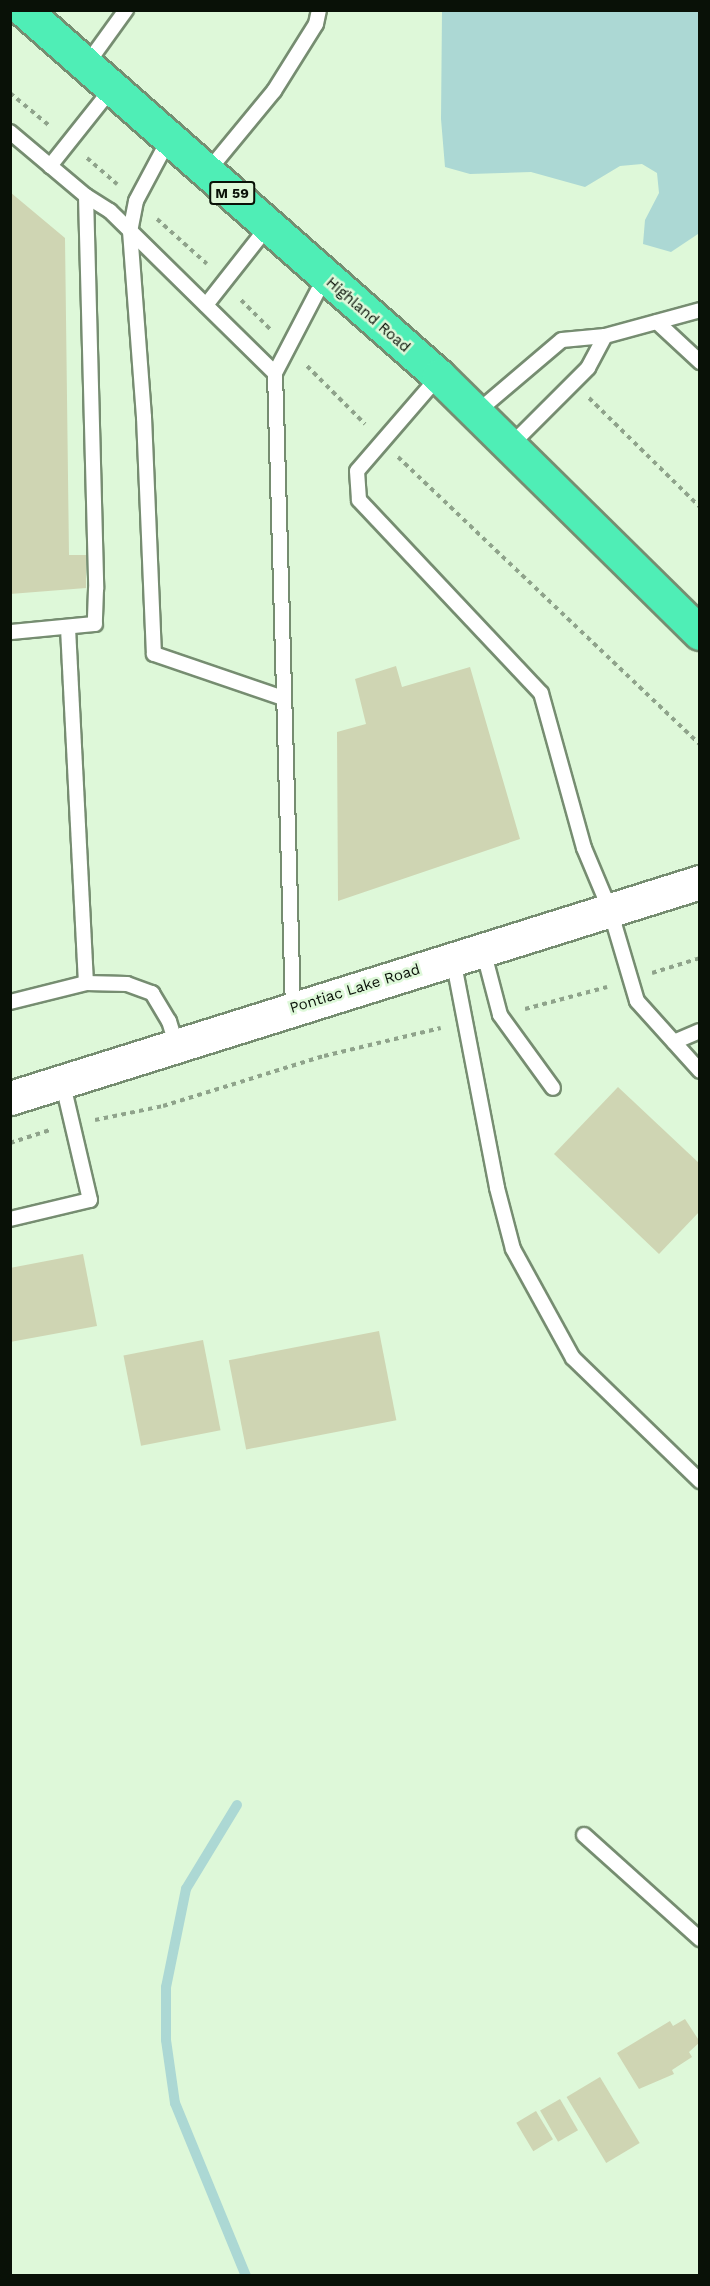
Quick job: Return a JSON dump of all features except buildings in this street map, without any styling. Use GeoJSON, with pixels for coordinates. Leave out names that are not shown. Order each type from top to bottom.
{"type":"FeatureCollection","features":[{"type":"Feature","properties":{"kind":"highway","name":"Highland Road"},"geometry":{"type":"LineString","coordinates":[[24,10],[439,376],[699,633]]}},
{"type":"Feature","properties":{"kind":"street","name":"Pontiac Lake Road"},"geometry":{"type":"LineString","coordinates":[[10,1098],[176,1044],[699,882]]}},
{"type":"Feature","properties":{"kind":"lane"},"geometry":{"type":"LineString","coordinates":[[87,64],[126,10]]}},
{"type":"Feature","properties":{"kind":"lane"},"geometry":{"type":"LineString","coordinates":[[208,171],[274,91],[316,24],[320,10]]}},
{"type":"Feature","properties":{"kind":"lane"},"geometry":{"type":"LineString","coordinates":[[50,166],[113,87]]}},
{"type":"Feature","properties":{"kind":"lane"},"geometry":{"type":"LineString","coordinates":[[10,132],[86,196],[110,211],[275,373]]}},
{"type":"Feature","properties":{"kind":"lane"},"geometry":{"type":"LineString","coordinates":[[170,137],[136,201],[130,231],[144,417],[153,654],[283,698]]}},
{"type":"Feature","properties":{"kind":"lane"},"geometry":{"type":"LineString","coordinates":[[10,632],[95,624],[86,196]]}},
{"type":"Feature","properties":{"kind":"lane"},"geometry":{"type":"LineString","coordinates":[[206,306],[269,225]]}},
{"type":"Feature","properties":{"kind":"lane"},"geometry":{"type":"LineString","coordinates":[[293,1009],[283,698],[280,458],[275,373],[286,345],[325,277]]}},
{"type":"Feature","properties":{"kind":"lane"},"geometry":{"type":"LineString","coordinates":[[477,413],[562,340],[604,336],[699,310]]}},
{"type":"Feature","properties":{"kind":"lane"},"geometry":{"type":"LineString","coordinates":[[657,322],[699,362]]}},
{"type":"Feature","properties":{"kind":"lane"},"geometry":{"type":"LineString","coordinates":[[510,446],[588,368],[604,336]]}},
{"type":"Feature","properties":{"kind":"lane"},"geometry":{"type":"LineString","coordinates":[[439,376],[357,471],[359,500],[541,693],[584,848],[610,910],[637,1001],[699,1071]]}},
{"type":"Feature","properties":{"kind":"lane"},"geometry":{"type":"LineString","coordinates":[[68,628],[86,983]]}},
{"type":"Feature","properties":{"kind":"lane"},"geometry":{"type":"LineString","coordinates":[[468,955],[500,1015],[553,1088]]}},
{"type":"Feature","properties":{"kind":"lane"},"geometry":{"type":"LineString","coordinates":[[468,955],[467,1023],[497,1188],[513,1249],[573,1358],[699,1481]]}},
{"type":"Feature","properties":{"kind":"lane"},"geometry":{"type":"LineString","coordinates":[[10,1002],[86,983],[127,984],[152,993],[169,1022],[176,1044]]}},
{"type":"Feature","properties":{"kind":"lane"},"geometry":{"type":"LineString","coordinates":[[674,1042],[699,1031]]}},
{"type":"Feature","properties":{"kind":"lane"},"geometry":{"type":"LineString","coordinates":[[10,1219],[90,1200],[62,1080]]}},
{"type":"Feature","properties":{"kind":"lane"},"geometry":{"type":"LineString","coordinates":[[584,1835],[699,1939]]}},
{"type":"Feature","properties":{"kind":"path"},"geometry":{"type":"LineString","coordinates":[[10,93],[136,201],[224,282],[382,441],[699,745]]}},
{"type":"Feature","properties":{"kind":"path"},"geometry":{"type":"LineString","coordinates":[[583,391],[699,507]]}},
{"type":"Feature","properties":{"kind":"path"},"geometry":{"type":"LineString","coordinates":[[500,1015],[631,980],[699,958]]}},
{"type":"Feature","properties":{"kind":"path"},"geometry":{"type":"LineString","coordinates":[[10,1143],[72,1125],[164,1106],[324,1056],[467,1023]]}},
{"type":"Feature","properties":{"kind":"water"},"geometry":{"type":"Polygon","coordinates":[[[442,11],[699,11],[698,234],[671,252],[643,244],[645,220],[659,193],[657,173],[642,164],[620,166],[585,187],[531,172],[470,174],[445,167],[441,119],[442,11]]]}},
{"type":"Feature","properties":{"kind":"waterway"},"geometry":{"type":"LineString","coordinates":[[237,1805],[186,1889],[166,1987],[166,2040],[175,2103],[246,2276]]}}]}
